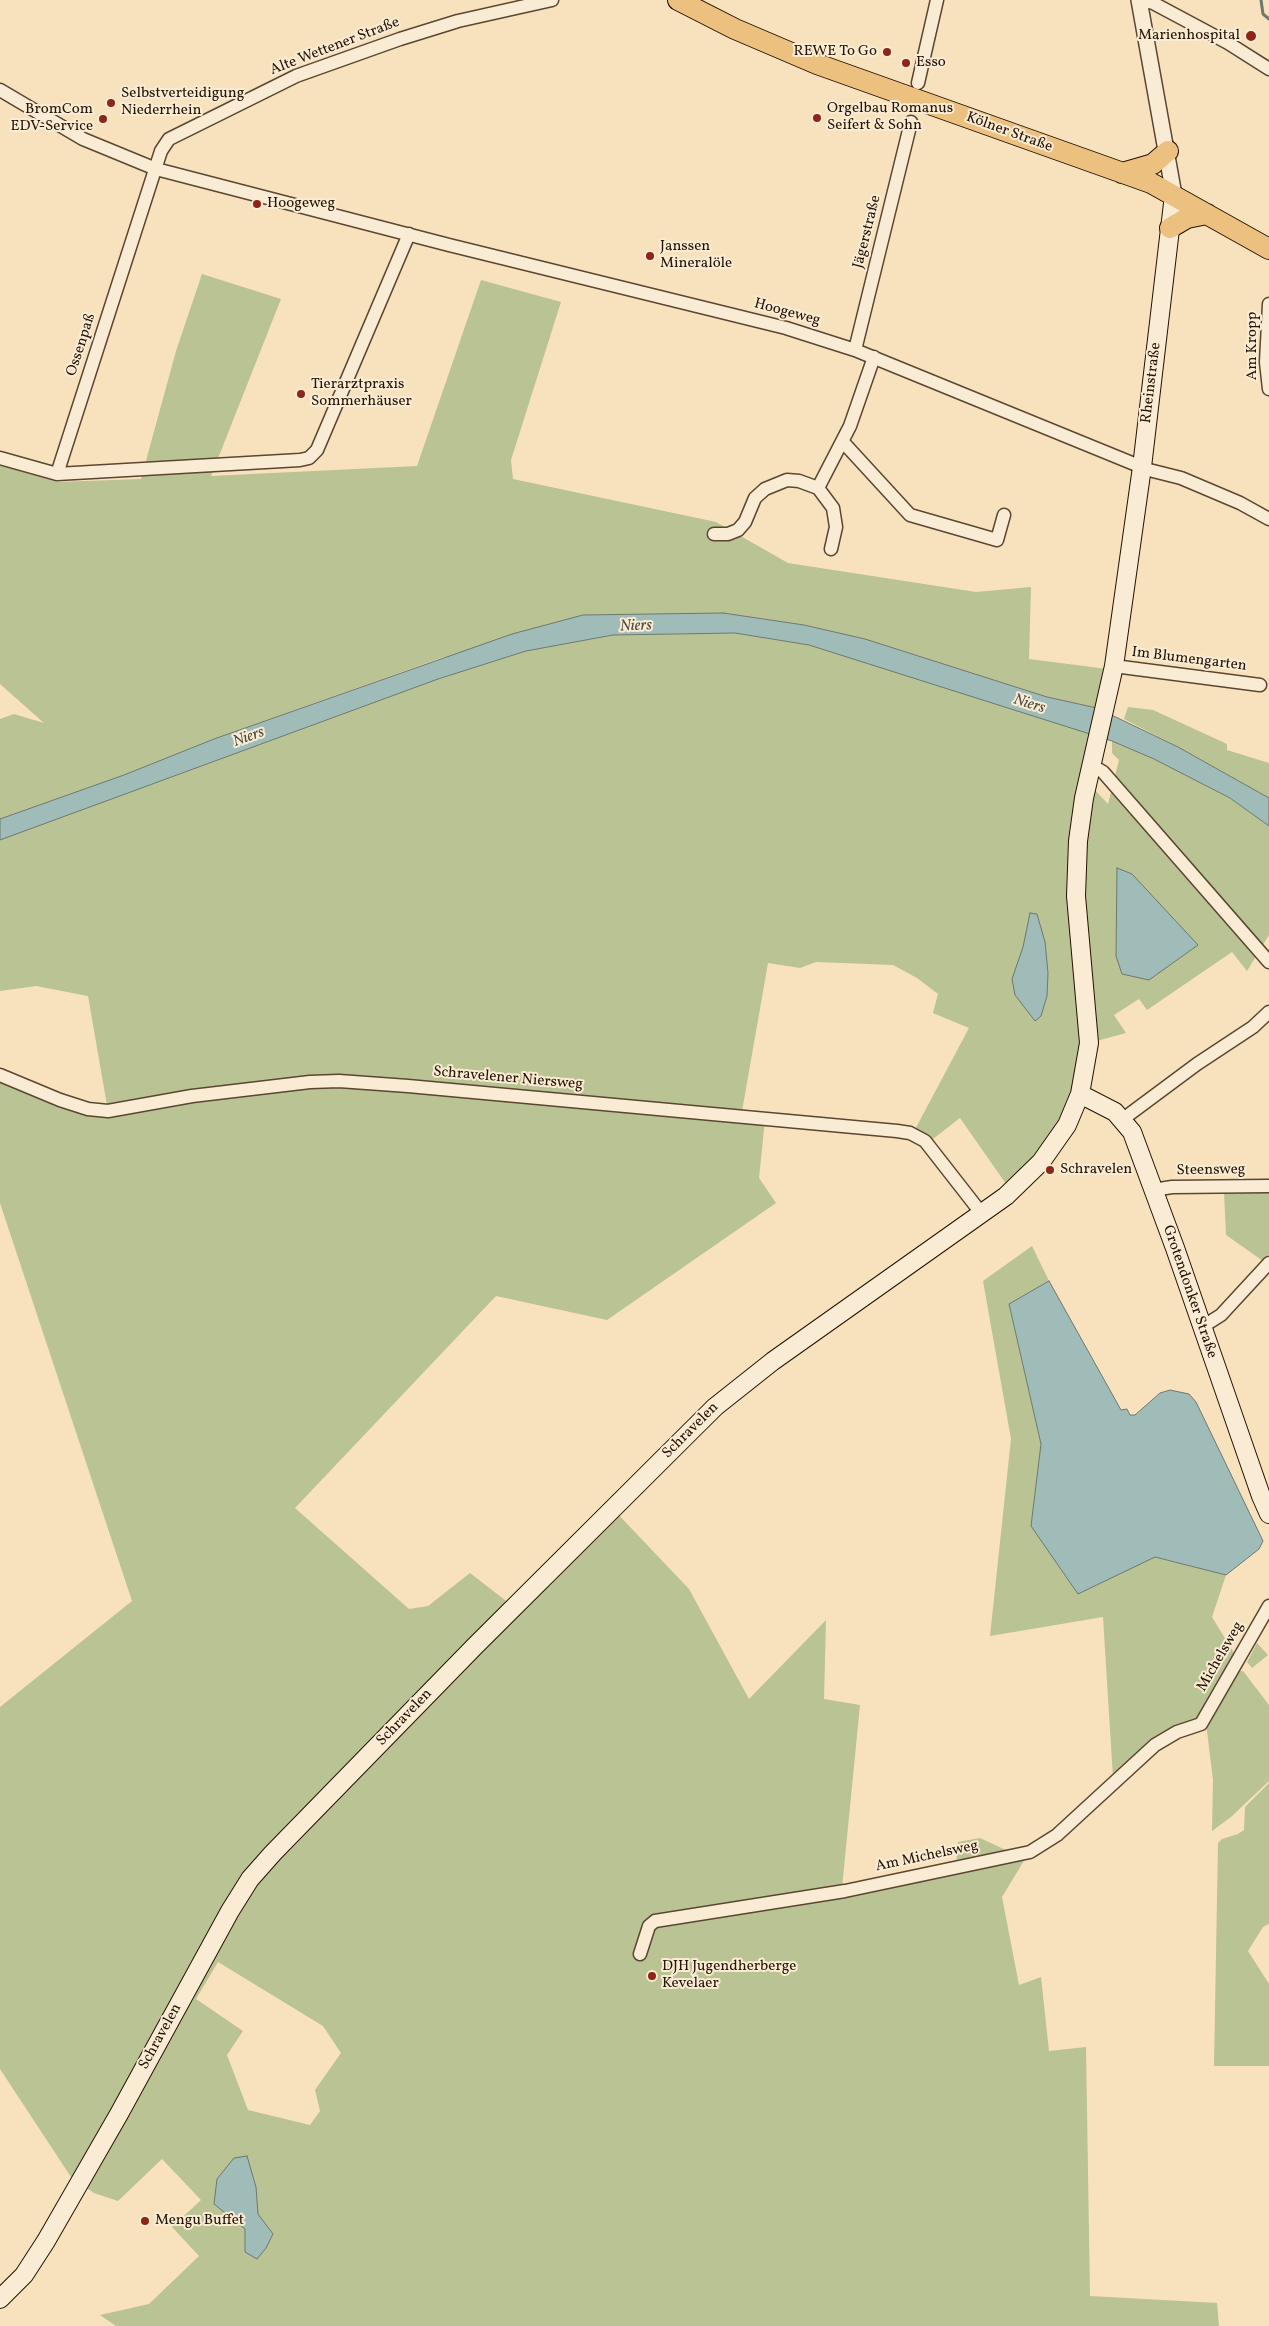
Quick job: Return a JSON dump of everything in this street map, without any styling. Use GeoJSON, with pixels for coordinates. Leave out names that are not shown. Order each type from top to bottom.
{"type":"FeatureCollection","features":[{"type":"Feature","properties":{"kind":"main road","name":"Kölner Straße"},"geometry":{"type":"LineString","coordinates":[[678,0],[735,29],[818,64],[1151,183],[1269,249]]}},
{"type":"Feature","properties":{"kind":"main road"},"geometry":{"type":"LineString","coordinates":[[1122,173],[1153,164],[1168,151]]}},
{"type":"Feature","properties":{"kind":"main road","name":"Rheinstraße"},"geometry":{"type":"LineString","coordinates":[[1093,757],[1114,666],[1142,467],[1174,195]]}},
{"type":"Feature","properties":{"kind":"main road"},"geometry":{"type":"LineString","coordinates":[[1170,228],[1187,218],[1207,214]]}},
{"type":"Feature","properties":{"kind":"main road","name":"Schravelen"},"geometry":{"type":"LineString","coordinates":[[0,2299],[24,2275],[41,2249],[119,2114],[230,1911],[250,1879],[273,1853],[475,1646],[715,1407],[773,1362],[1006,1196],[1041,1162],[1067,1125],[1080,1094],[1089,1043],[1078,920],[1077,870],[1084,798],[1093,757]]}},
{"type":"Feature","properties":{"kind":"main road","name":"Grotendonker Straße"},"geometry":{"type":"LineString","coordinates":[[1080,1094],[1108,1107],[1123,1118],[1132,1132],[1260,1496],[1269,1514]]}},
{"type":"Feature","properties":{"kind":"street","name":"Alte Wettener Straße"},"geometry":{"type":"LineString","coordinates":[[156,169],[164,145],[169,139],[296,76],[425,31],[552,0]]}},
{"type":"Feature","properties":{"kind":"street"},"geometry":{"type":"LineString","coordinates":[[918,83],[937,0]]}},
{"type":"Feature","properties":{"kind":"street"},"geometry":{"type":"LineString","coordinates":[[1139,0],[1153,3],[1234,47],[1269,69]]}},
{"type":"Feature","properties":{"kind":"street","name":"Rheinstraße"},"geometry":{"type":"LineString","coordinates":[[1139,0],[1168,151],[1174,195]]}},
{"type":"Feature","properties":{"kind":"street","name":"Hoogeweg"},"geometry":{"type":"LineString","coordinates":[[0,90],[83,139],[156,169],[778,326],[855,350],[1142,467],[1181,478],[1240,503],[1269,519]]}},
{"type":"Feature","properties":{"kind":"street","name":"Jägerstraße"},"geometry":{"type":"LineString","coordinates":[[855,350],[911,122]]}},
{"type":"Feature","properties":{"kind":"street","name":"Ossenpaß"},"geometry":{"type":"LineString","coordinates":[[57,474],[156,169]]}},
{"type":"Feature","properties":{"kind":"street"},"geometry":{"type":"LineString","coordinates":[[0,458],[57,474],[309,458],[317,450],[409,234]]}},
{"type":"Feature","properties":{"kind":"street","name":"Am Kropp"},"geometry":{"type":"LineString","coordinates":[[1269,304],[1266,362],[1269,389]]}},
{"type":"Feature","properties":{"kind":"street"},"geometry":{"type":"LineString","coordinates":[[818,488],[842,442],[874,358]]}},
{"type":"Feature","properties":{"kind":"street"},"geometry":{"type":"LineString","coordinates":[[842,442],[910,514],[997,540],[1004,514]]}},
{"type":"Feature","properties":{"kind":"street"},"geometry":{"type":"LineString","coordinates":[[714,534],[728,534],[738,530],[745,522],[756,498],[765,489],[775,483],[799,480],[818,488],[829,500],[836,518],[835,534],[831,549]]}},
{"type":"Feature","properties":{"kind":"street","name":"Im Blumengarten"},"geometry":{"type":"LineString","coordinates":[[1114,666],[1260,685]]}},
{"type":"Feature","properties":{"kind":"street"},"geometry":{"type":"LineString","coordinates":[[1093,757],[1110,780],[1269,962]]}},
{"type":"Feature","properties":{"kind":"street"},"geometry":{"type":"LineString","coordinates":[[1123,1118],[1197,1064],[1253,1027],[1269,1012]]}},
{"type":"Feature","properties":{"kind":"street","name":"Schravelener Niersweg"},"geometry":{"type":"LineString","coordinates":[[0,1075],[79,1106],[108,1111],[192,1096],[310,1082],[339,1081],[418,1086],[904,1132],[918,1136],[932,1148],[982,1214]]}},
{"type":"Feature","properties":{"kind":"street","name":"Steensweg"},"geometry":{"type":"LineString","coordinates":[[1153,1190],[1172,1187],[1269,1186]]}},
{"type":"Feature","properties":{"kind":"street"},"geometry":{"type":"LineString","coordinates":[[1202,1327],[1221,1315],[1269,1263]]}},
{"type":"Feature","properties":{"kind":"street","name":"Michelsweg"},"geometry":{"type":"LineString","coordinates":[[1200,1724],[1269,1606]]}},
{"type":"Feature","properties":{"kind":"street","name":"Am Michelsweg"},"geometry":{"type":"LineString","coordinates":[[640,1954],[649,1926],[655,1921],[845,1891],[1030,1852],[1057,1835],[1155,1745],[1177,1732],[1200,1724]]}},
{"type":"Feature","properties":{"kind":"green space"},"geometry":{"type":"Polygon","coordinates":[[[202,274],[281,299],[211,476],[417,466],[481,280],[561,302],[511,460],[513,479],[716,522],[788,563],[976,592],[1031,587],[1029,659],[1107,669],[1097,708],[1047,697],[865,639],[804,625],[723,613],[441,658],[214,739],[124,775],[0,819],[0,719],[14,714],[44,723],[0,684],[0,465],[57,482],[141,479],[176,351],[202,274]]]}},
{"type":"Feature","properties":{"kind":"green space"},"geometry":{"type":"Polygon","coordinates":[[[735,633],[809,645],[1091,733],[1093,788],[1108,804],[1119,760],[1112,753],[1112,741],[1154,759],[1230,798],[1269,826],[1269,935],[1247,971],[1232,952],[1147,1010],[1139,999],[1114,1015],[1126,1033],[1089,1043],[1082,1039],[1075,1085],[1063,1115],[1011,1191],[960,1118],[924,1146],[911,1137],[969,1028],[933,1013],[938,994],[917,978],[893,965],[816,962],[800,968],[768,963],[741,1117],[765,1120],[759,1178],[776,1203],[607,1320],[496,1296],[295,1508],[409,1609],[428,1606],[470,1573],[514,1607],[613,1509],[689,1589],[749,1699],[826,1620],[824,1699],[860,1705],[841,1898],[956,1865],[958,1842],[980,1838],[1025,1859],[1002,1897],[1019,1985],[1041,1977],[1049,2051],[1086,2047],[1090,2296],[1217,2303],[1219,2326],[116,2326],[100,2315],[149,2304],[199,2256],[172,2227],[201,2200],[162,2159],[118,2201],[94,2193],[71,2177],[0,2069],[0,1707],[132,1601],[0,1203],[0,1075],[108,1111],[88,996],[36,986],[0,991],[0,840],[438,679],[526,651],[613,635],[735,633]],[[218,1962],[196,1999],[243,2031],[227,2055],[248,2110],[310,2125],[320,2111],[315,2090],[341,2053],[323,2026],[218,1962]]]}},
{"type":"Feature","properties":{"kind":"green space"},"geometry":{"type":"Polygon","coordinates":[[[1128,707],[1153,710],[1227,744],[1227,750],[1269,763],[1269,798],[1124,719],[1128,707]]]}},
{"type":"Feature","properties":{"kind":"green space"},"geometry":{"type":"Polygon","coordinates":[[[1269,1191],[1269,1254],[1263,1261],[1226,1235],[1224,1192],[1269,1191]]]}},
{"type":"Feature","properties":{"kind":"green space"},"geometry":{"type":"Polygon","coordinates":[[[1032,1246],[1049,1281],[1009,1305],[1041,1444],[1031,1526],[1226,1575],[1212,1617],[1237,1658],[1238,1671],[1243,1671],[1269,1705],[1269,1781],[1231,1817],[1212,1831],[1213,1780],[1206,1723],[1177,1726],[1113,1778],[1103,1617],[990,1636],[1011,1439],[983,1281],[1032,1246]]]}},
{"type":"Feature","properties":{"kind":"green space"},"geometry":{"type":"Polygon","coordinates":[[[1257,1643],[1268,1655],[1252,1668],[1247,1662],[1257,1643]]]}},
{"type":"Feature","properties":{"kind":"green space"},"geometry":{"type":"Polygon","coordinates":[[[1269,1783],[1269,1924],[1263,1927],[1248,1951],[1269,1984],[1269,2066],[1214,2066],[1218,1843],[1222,1839],[1244,1830],[1245,1807],[1269,1783]]]}},
{"type":"Feature","properties":{"kind":"water","name":"Niers"},"geometry":{"type":"Polygon","coordinates":[[[723,613],[804,625],[865,639],[1047,697],[1097,708],[1178,747],[1269,798],[1269,826],[1230,798],[1154,759],[1112,741],[809,645],[735,633],[613,635],[526,651],[438,679],[0,840],[0,819],[124,775],[214,739],[512,634],[583,615],[723,613]]]}},
{"type":"Feature","properties":{"kind":"water"},"geometry":{"type":"Polygon","coordinates":[[[1117,868],[1132,874],[1198,945],[1149,980],[1122,974],[1116,956],[1117,868]]]}},
{"type":"Feature","properties":{"kind":"water"},"geometry":{"type":"Polygon","coordinates":[[[1030,913],[1037,914],[1045,942],[1048,973],[1047,996],[1041,1016],[1035,1021],[1015,995],[1012,979],[1023,947],[1030,913]]]}},
{"type":"Feature","properties":{"kind":"water"},"geometry":{"type":"Polygon","coordinates":[[[1049,1281],[1121,1410],[1127,1409],[1130,1415],[1135,1415],[1160,1393],[1170,1390],[1189,1394],[1196,1402],[1263,1541],[1259,1549],[1226,1575],[1155,1557],[1078,1594],[1031,1526],[1041,1444],[1009,1304],[1049,1281]]]}},
{"type":"Feature","properties":{"kind":"water"},"geometry":{"type":"Polygon","coordinates":[[[247,2156],[256,2187],[258,2214],[273,2234],[266,2248],[257,2259],[245,2252],[245,2229],[214,2204],[217,2179],[234,2158],[247,2156]]]}},
{"type":"Feature","properties":{"kind":"waterway"},"geometry":{"type":"LineString","coordinates":[[1261,0],[1263,14],[1269,19]]}},
{"type":"Feature","properties":{"kind":"place","name":"Marienhospital"},"geometry":{"type":"Point","coordinates":[1251,36]}},
{"type":"Feature","properties":{"kind":"place","name":"REWE To Go"},"geometry":{"type":"Point","coordinates":[887,52]}},
{"type":"Feature","properties":{"kind":"place","name":"Esso"},"geometry":{"type":"Point","coordinates":[906,63]}},
{"type":"Feature","properties":{"kind":"place","name":"Selbstverteidigung Niederrhein"},"geometry":{"type":"Point","coordinates":[111,103]}},
{"type":"Feature","properties":{"kind":"place","name":"Orgelbau Romanus Seifert & Sohn"},"geometry":{"type":"Point","coordinates":[817,118]}},
{"type":"Feature","properties":{"kind":"place","name":"BromCom EDV-Service"},"geometry":{"type":"Point","coordinates":[103,119]}},
{"type":"Feature","properties":{"kind":"place","name":"Hoogeweg"},"geometry":{"type":"Point","coordinates":[257,204]}},
{"type":"Feature","properties":{"kind":"place","name":"Janssen Mineralöle"},"geometry":{"type":"Point","coordinates":[650,256]}},
{"type":"Feature","properties":{"kind":"place","name":"Tierarztpraxis Sommerhäuser"},"geometry":{"type":"Point","coordinates":[301,394]}},
{"type":"Feature","properties":{"kind":"place","name":"Schravelen"},"geometry":{"type":"Point","coordinates":[1050,1170]}},
{"type":"Feature","properties":{"kind":"place","name":"DJH Jugendherberge Kevelaer"},"geometry":{"type":"Point","coordinates":[652,1976]}},
{"type":"Feature","properties":{"kind":"place","name":"Mengu Buffet"},"geometry":{"type":"Point","coordinates":[145,2221]}}]}
